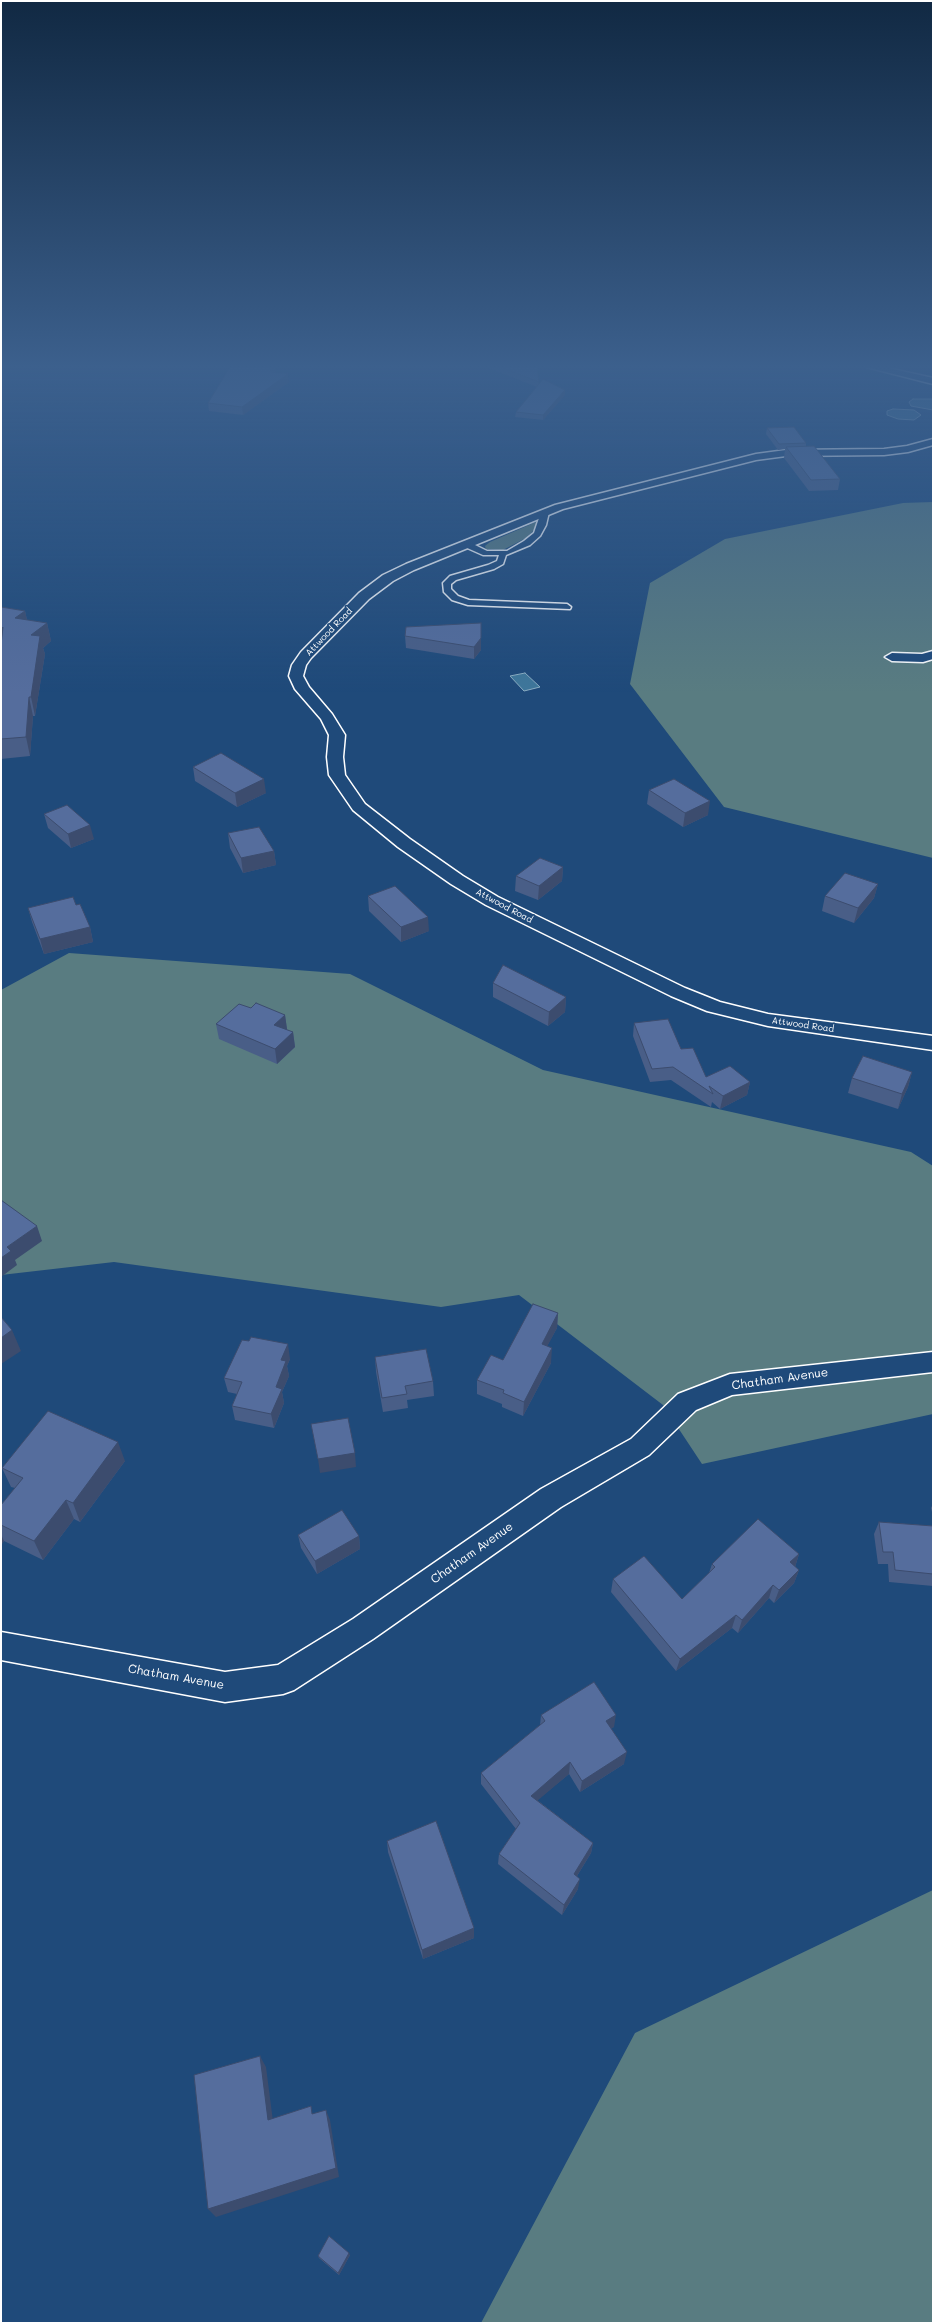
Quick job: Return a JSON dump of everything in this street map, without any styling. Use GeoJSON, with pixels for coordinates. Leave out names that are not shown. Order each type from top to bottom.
{"type":"FeatureCollection","features":[{"type":"Feature","properties":{"kind":"street","name":"Attwood Road"},"geometry":{"type":"LineString","coordinates":[[680,475],[588,498],[545,512],[468,545],[410,567],[381,583],[356,604],[306,655],[299,665],[296,676],[302,689],[328,717],[337,735],[335,757],[337,775],[359,807],[457,880],[486,898],[678,992],[714,1007],[768,1020],[933,1043]]}},
{"type":"Feature","properties":{"kind":"street"},"geometry":{"type":"LineString","coordinates":[[892,657],[923,658],[933,655]]}},
{"type":"Feature","properties":{"kind":"street","name":"Chatham Avenue"},"geometry":{"type":"LineString","coordinates":[[1,1646],[225,1687],[283,1679],[363,1629],[551,1498],[640,1447],[687,1402],[730,1385],[779,1378],[933,1362]]}},
{"type":"Feature","properties":{"kind":"lane"},"geometry":{"type":"LineString","coordinates":[[468,545],[482,552],[503,554],[520,547],[532,539],[540,529],[545,512]]}},
{"type":"Feature","properties":{"kind":"lane"},"geometry":{"type":"LineString","coordinates":[[503,554],[500,562],[491,567],[453,578],[448,583],[447,590],[455,598],[468,602],[567,607]]}},
{"type":"Feature","properties":{"kind":"green space"},"geometry":{"type":"Polygon","coordinates":[[[933,502],[933,858],[724,807],[630,684],[650,583],[725,539],[903,503],[933,502]]]}},
{"type":"Feature","properties":{"kind":"green space"},"geometry":{"type":"Polygon","coordinates":[[[536,522],[538,526],[526,538],[503,550],[486,549],[485,546],[490,542],[536,522]]]}},
{"type":"Feature","properties":{"kind":"green space"},"geometry":{"type":"Polygon","coordinates":[[[69,953],[350,974],[543,1070],[911,1152],[933,1166],[933,1414],[702,1464],[663,1405],[519,1295],[441,1307],[114,1262],[1,1275],[1,990],[69,953]]]}},
{"type":"Feature","properties":{"kind":"green space"},"geometry":{"type":"Polygon","coordinates":[[[933,1890],[933,2323],[481,2323],[635,2033],[933,1890]]]}},
{"type":"Feature","properties":{"kind":"water"},"geometry":{"type":"Polygon","coordinates":[[[525,673],[540,687],[524,691],[510,676],[525,673]]]}},
{"type":"Feature","properties":{"kind":"building"},"geometry":{"type":"Polygon","coordinates":[[[808,475],[837,475],[840,479],[811,480],[808,475]]]}},
{"type":"Feature","properties":{"kind":"building"},"geometry":{"type":"Polygon","coordinates":[[[1,607],[25,611],[15,618],[47,623],[31,635],[40,636],[31,697],[29,697],[26,737],[1,739],[1,645],[3,627],[1,629],[1,607]]]}},
{"type":"Feature","properties":{"kind":"building"},"geometry":{"type":"Polygon","coordinates":[[[481,623],[481,638],[474,647],[405,636],[406,627],[481,623]]]}},
{"type":"Feature","properties":{"kind":"building"},"geometry":{"type":"Polygon","coordinates":[[[221,753],[264,779],[235,793],[193,767],[221,753]]]}},
{"type":"Feature","properties":{"kind":"building"},"geometry":{"type":"Polygon","coordinates":[[[674,779],[710,801],[685,813],[649,790],[674,779]]]}},
{"type":"Feature","properties":{"kind":"building"},"geometry":{"type":"Polygon","coordinates":[[[67,805],[90,825],[68,834],[44,814],[67,805]]]}},
{"type":"Feature","properties":{"kind":"building"},"geometry":{"type":"Polygon","coordinates":[[[259,827],[274,851],[241,858],[228,833],[259,827]]]}},
{"type":"Feature","properties":{"kind":"building"},"geometry":{"type":"Polygon","coordinates":[[[540,858],[563,867],[539,886],[516,876],[540,858]]]}},
{"type":"Feature","properties":{"kind":"building"},"geometry":{"type":"Polygon","coordinates":[[[845,873],[878,884],[858,908],[825,896],[845,873]]]}},
{"type":"Feature","properties":{"kind":"building"},"geometry":{"type":"Polygon","coordinates":[[[395,886],[428,917],[401,927],[368,896],[395,886]]]}},
{"type":"Feature","properties":{"kind":"building"},"geometry":{"type":"Polygon","coordinates":[[[73,897],[76,905],[80,904],[90,927],[40,939],[28,908],[73,897]]]}},
{"type":"Feature","properties":{"kind":"building"},"geometry":{"type":"Polygon","coordinates":[[[503,965],[566,997],[549,1012],[493,983],[503,965]]]}},
{"type":"Feature","properties":{"kind":"building"},"geometry":{"type":"Polygon","coordinates":[[[256,1003],[285,1015],[274,1025],[293,1032],[275,1049],[216,1024],[239,1004],[251,1008],[256,1003]]]}},
{"type":"Feature","properties":{"kind":"building"},"geometry":{"type":"Polygon","coordinates":[[[668,1019],[681,1049],[693,1048],[706,1077],[730,1066],[750,1082],[723,1096],[709,1086],[713,1094],[673,1067],[652,1069],[634,1023],[668,1019]]]}},
{"type":"Feature","properties":{"kind":"building"},"geometry":{"type":"Polygon","coordinates":[[[863,1056],[912,1072],[902,1094],[852,1078],[863,1056]]]}},
{"type":"Feature","properties":{"kind":"building"},"geometry":{"type":"Polygon","coordinates":[[[1,1200],[37,1226],[7,1247],[11,1251],[1,1258],[1,1200]]]}},
{"type":"Feature","properties":{"kind":"building"},"geometry":{"type":"Polygon","coordinates":[[[533,1304],[558,1313],[542,1344],[552,1348],[524,1402],[503,1393],[504,1390],[477,1380],[491,1355],[503,1360],[533,1304]]]}},
{"type":"Feature","properties":{"kind":"building"},"geometry":{"type":"Polygon","coordinates":[[[1,1317],[12,1330],[1,1338],[1,1317]]]}},
{"type":"Feature","properties":{"kind":"building"},"geometry":{"type":"Polygon","coordinates":[[[251,1337],[288,1344],[281,1360],[286,1361],[276,1387],[282,1389],[271,1414],[232,1406],[242,1382],[224,1378],[242,1340],[249,1341],[251,1337]]]}},
{"type":"Feature","properties":{"kind":"building"},"geometry":{"type":"Polygon","coordinates":[[[426,1349],[433,1381],[405,1386],[407,1394],[382,1398],[375,1357],[426,1349]]]}},
{"type":"Feature","properties":{"kind":"building"},"geometry":{"type":"Polygon","coordinates":[[[48,1411],[118,1442],[73,1503],[66,1500],[34,1541],[1,1525],[1,1505],[23,1478],[2,1468],[48,1411]]]}},
{"type":"Feature","properties":{"kind":"building"},"geometry":{"type":"Polygon","coordinates":[[[348,1418],[355,1453],[318,1459],[311,1424],[348,1418]]]}},
{"type":"Feature","properties":{"kind":"building"},"geometry":{"type":"Polygon","coordinates":[[[342,1510],[359,1536],[315,1561],[298,1535],[342,1510]]]}},
{"type":"Feature","properties":{"kind":"building"},"geometry":{"type":"Polygon","coordinates":[[[758,1519],[799,1554],[790,1562],[799,1570],[779,1590],[773,1585],[742,1620],[736,1615],[680,1659],[613,1579],[644,1556],[682,1599],[715,1567],[712,1564],[758,1519]]]}},
{"type":"Feature","properties":{"kind":"building"},"geometry":{"type":"Polygon","coordinates":[[[879,1522],[933,1526],[933,1574],[895,1570],[893,1552],[883,1552],[879,1522]]]}},
{"type":"Feature","properties":{"kind":"building"},"geometry":{"type":"Polygon","coordinates":[[[594,1682],[616,1715],[606,1721],[627,1752],[582,1781],[570,1762],[531,1796],[593,1843],[574,1874],[580,1879],[564,1905],[499,1854],[520,1823],[481,1773],[545,1721],[541,1715],[594,1682]]]}},
{"type":"Feature","properties":{"kind":"building"},"geometry":{"type":"Polygon","coordinates":[[[436,1821],[474,1928],[422,1950],[387,1841],[436,1821]]]}},
{"type":"Feature","properties":{"kind":"building"},"geometry":{"type":"Polygon","coordinates":[[[260,2056],[268,2120],[311,2106],[312,2114],[326,2110],[336,2168],[208,2209],[194,2075],[260,2056]]]}},
{"type":"Feature","properties":{"kind":"building"},"geometry":{"type":"Polygon","coordinates":[[[329,2236],[349,2253],[338,2273],[318,2256],[329,2236]]]}}]}
